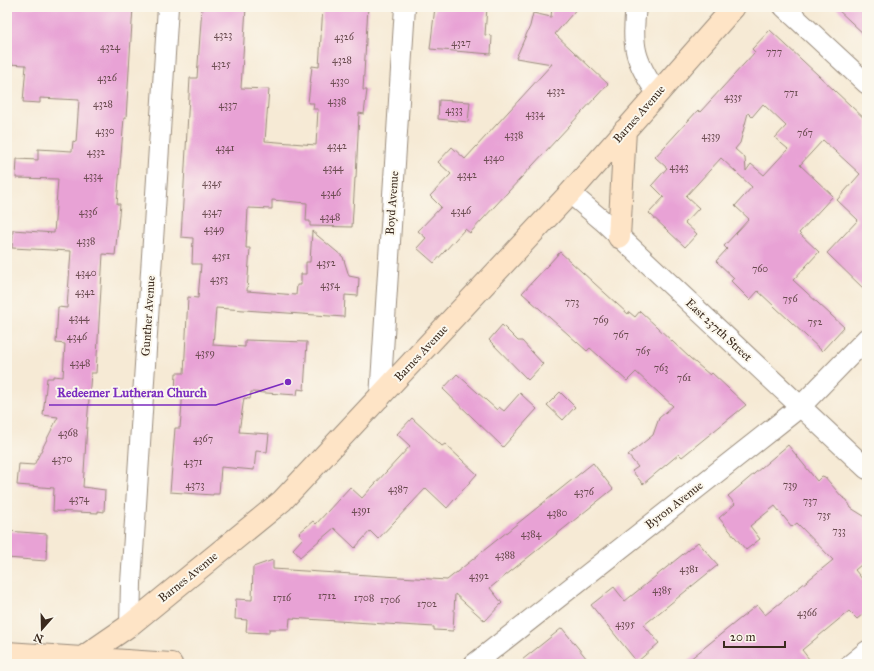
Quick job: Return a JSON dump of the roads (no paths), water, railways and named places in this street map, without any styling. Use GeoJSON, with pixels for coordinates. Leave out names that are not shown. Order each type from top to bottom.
{"type":"FeatureCollection","features":[{"type":"Feature","properties":{"kind":"street","name":"Gunther Avenue"},"geometry":{"type":"LineString","coordinates":[[130,625],[131,583],[168,7]]}},
{"type":"Feature","properties":{"kind":"street","name":"Boyd Avenue"},"geometry":{"type":"LineString","coordinates":[[380,398],[405,7]]}},
{"type":"Feature","properties":{"kind":"street"},"geometry":{"type":"LineString","coordinates":[[636,7],[634,44],[643,73],[658,93]]}},
{"type":"Feature","properties":{"kind":"street","name":"Barnes Avenue"},"geometry":{"type":"LineString","coordinates":[[78,661],[130,625],[282,501],[380,398],[570,192],[734,7]]}},
{"type":"Feature","properties":{"kind":"street"},"geometry":{"type":"LineString","coordinates":[[784,7],[867,84]]}},
{"type":"Feature","properties":{"kind":"street"},"geometry":{"type":"LineString","coordinates":[[619,237],[625,130]]}},
{"type":"Feature","properties":{"kind":"street","name":"East 237th Street"},"geometry":{"type":"LineString","coordinates":[[570,192],[867,469]]}},
{"type":"Feature","properties":{"kind":"street","name":"Byron Avenue"},"geometry":{"type":"LineString","coordinates":[[474,664],[800,407],[867,338]]}},
{"type":"Feature","properties":{"kind":"street"},"geometry":{"type":"LineString","coordinates":[[851,664],[867,651]]}},
{"type":"Feature","properties":{"kind":"street"},"geometry":{"type":"LineString","coordinates":[[7,653],[78,661],[171,664]]}},
{"type":"Feature","properties":{"kind":"place","name":"Redeemer Lutheran Church"},"geometry":{"type":"Point","coordinates":[288,382]}}]}
